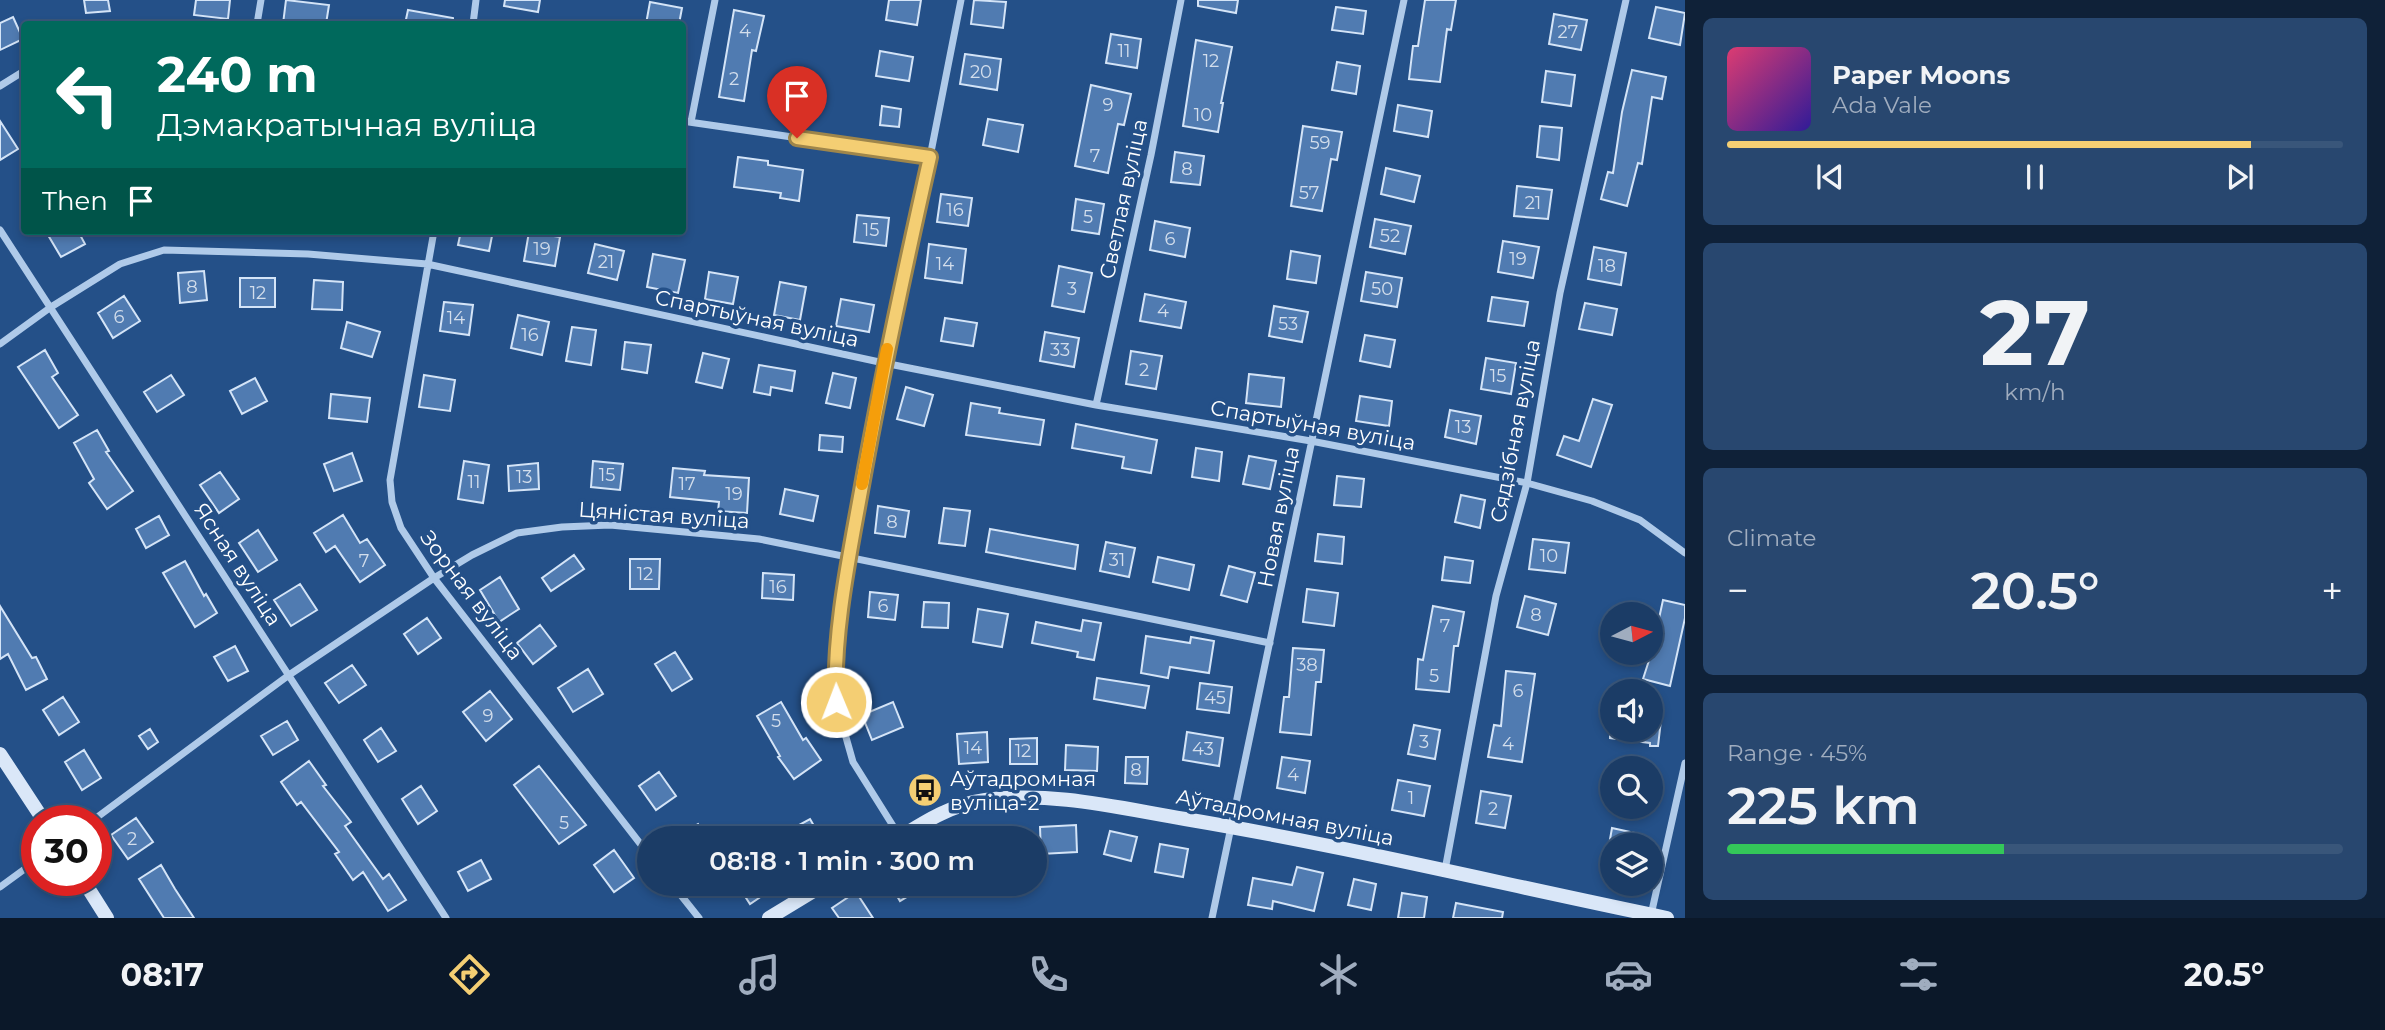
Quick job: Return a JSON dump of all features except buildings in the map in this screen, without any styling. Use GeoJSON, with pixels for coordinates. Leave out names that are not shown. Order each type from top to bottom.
{"type":"FeatureCollection","features":[{"type":"Feature","properties":{"kind":"street"},"geometry":{"type":"LineString","coordinates":[[258,21],[261,0]]}},
{"type":"Feature","properties":{"kind":"street"},"geometry":{"type":"LineString","coordinates":[[474,21],[477,0]]}},
{"type":"Feature","properties":{"kind":"street"},"geometry":{"type":"LineString","coordinates":[[715,0],[687,121],[930,157]]}},
{"type":"Feature","properties":{"kind":"street"},"geometry":{"type":"LineString","coordinates":[[892,826],[853,762],[836,702],[835,672],[849,556],[884,363],[930,157],[961,0]]}},
{"type":"Feature","properties":{"kind":"street","name":"Светлая вуліца"},"geometry":{"type":"LineString","coordinates":[[1096,405],[1151,155],[1181,0]]}},
{"type":"Feature","properties":{"kind":"street","name":"Новая вуліца"},"geometry":{"type":"LineString","coordinates":[[1212,918],[1404,0]]}},
{"type":"Feature","properties":{"kind":"street","name":"Сядзібная вуліца"},"geometry":{"type":"LineString","coordinates":[[1445,870],[1496,596],[1527,483],[1560,293],[1626,0]]}},
{"type":"Feature","properties":{"kind":"street"},"geometry":{"type":"LineString","coordinates":[[0,86],[21,73]]}},
{"type":"Feature","properties":{"kind":"street","name":"Ясная вуліца"},"geometry":{"type":"LineString","coordinates":[[0,230],[446,918]]}},
{"type":"Feature","properties":{"kind":"street","name":"Зорная вуліца"},"geometry":{"type":"LineString","coordinates":[[433,235],[390,480],[392,502],[401,528],[434,579],[637,840]]}},
{"type":"Feature","properties":{"kind":"street","name":"Спартыўная вуліца"},"geometry":{"type":"LineString","coordinates":[[0,344],[51,307],[120,264],[164,250],[308,254],[427,264],[884,363],[1096,405],[1311,440],[1527,483],[1592,500],[1640,520],[1685,553]]}},
{"type":"Feature","properties":{"kind":"street","name":"Цяністая вуліца"},"geometry":{"type":"LineString","coordinates":[[112,806],[289,675],[472,555],[517,533],[562,527],[610,525],[759,539],[1270,643]]}},
{"type":"Feature","properties":{"kind":"street"},"geometry":{"type":"LineString","coordinates":[[0,754],[33,805]]}},
{"type":"Feature","properties":{"kind":"street"},"geometry":{"type":"LineString","coordinates":[[1651,915],[1685,764]]}},
{"type":"Feature","properties":{"kind":"street","name":"Аўтадромная вуліца"},"geometry":{"type":"LineString","coordinates":[[919,826],[967,803],[1000,798],[1071,800],[1231,827],[1667,918]]}},
{"type":"Feature","properties":{"kind":"street"},"geometry":{"type":"LineString","coordinates":[[0,887],[21,872]]}},
{"type":"Feature","properties":{"kind":"street"},"geometry":{"type":"LineString","coordinates":[[93,896],[107,918]]}},
{"type":"Feature","properties":{"kind":"street"},"geometry":{"type":"LineString","coordinates":[[682,896],[699,918]]}},
{"type":"Feature","properties":{"kind":"street"},"geometry":{"type":"LineString","coordinates":[[769,918],[805,896]]}},
{"type":"Feature","properties":{"kind":"slow traffic"},"geometry":{"type":"LineString","coordinates":[[862,484],[887,349]]}},
{"type":"Feature","properties":{"kind":"place","name":"Аўтадромная вуліца-2"},"geometry":{"type":"Point","coordinates":[925,790]}},
{"type":"Feature","properties":{"kind":"route"},"geometry":{"type":"LineString","coordinates":[[797,138],[930,157],[884,363],[849,556],[835,672],[836,702]]}}]}
